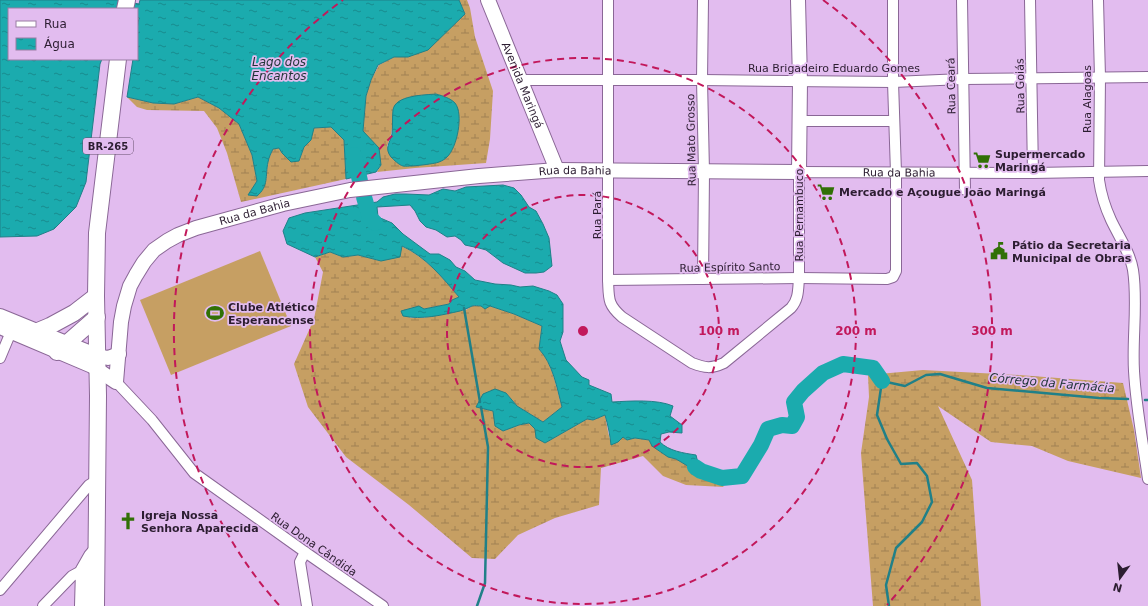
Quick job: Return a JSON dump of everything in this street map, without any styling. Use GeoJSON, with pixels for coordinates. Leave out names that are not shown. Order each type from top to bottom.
{"type":"FeatureCollection","features":[{"type":"Feature","properties":{"kind":"main road","name":"BR-265"},"geometry":{"type":"LineString","coordinates":[[96,606],[98,363],[96,317],[97,233],[118,60]]}},
{"type":"Feature","properties":{"kind":"main road"},"geometry":{"type":"LineString","coordinates":[[38,331],[55,324],[74,313],[96,296]]}},
{"type":"Feature","properties":{"kind":"main road"},"geometry":{"type":"LineString","coordinates":[[61,348],[96,317]]}},
{"type":"Feature","properties":{"kind":"street","name":"Avenida Maringá"},"geometry":{"type":"LineString","coordinates":[[488,0],[557,170]]}},
{"type":"Feature","properties":{"kind":"street","name":"Rua Pará"},"geometry":{"type":"LineString","coordinates":[[608,0],[609,298],[613,308],[617,312],[692,363]]}},
{"type":"Feature","properties":{"kind":"street","name":"Rua Mato Grosso"},"geometry":{"type":"LineString","coordinates":[[703,0],[703,279]]}},
{"type":"Feature","properties":{"kind":"street","name":"Rua Pernambuco"},"geometry":{"type":"LineString","coordinates":[[692,363],[709,368],[724,363],[791,308],[797,300],[799,278],[800,121],[798,0]]}},
{"type":"Feature","properties":{"kind":"street"},"geometry":{"type":"LineString","coordinates":[[892,0],[896,173]]}},
{"type":"Feature","properties":{"kind":"street","name":"Rua Ceará"},"geometry":{"type":"LineString","coordinates":[[962,0],[965,190]]}},
{"type":"Feature","properties":{"kind":"street","name":"Rua Goiás"},"geometry":{"type":"LineString","coordinates":[[1030,0],[1033,173]]}},
{"type":"Feature","properties":{"kind":"street","name":"Rua Alagoas"},"geometry":{"type":"LineString","coordinates":[[1098,0],[1100,189],[1104,202],[1129,257],[1133,270],[1135,386],[1148,479]]}},
{"type":"Feature","properties":{"kind":"street","name":"Rua Brigadeiro Eduardo Gomes"},"geometry":{"type":"LineString","coordinates":[[520,80],[893,82],[963,79],[1148,77]]}},
{"type":"Feature","properties":{"kind":"street"},"geometry":{"type":"LineString","coordinates":[[800,121],[894,121]]}},
{"type":"Feature","properties":{"kind":"street","name":"Rua da Bahia"},"geometry":{"type":"LineString","coordinates":[[116,382],[121,322],[124,306],[130,286],[144,262],[154,250],[178,235],[196,228],[283,204],[350,190],[479,176],[557,170],[896,173],[1148,171]]}},
{"type":"Feature","properties":{"kind":"street","name":"Rua Espírito Santo"},"geometry":{"type":"LineString","coordinates":[[608,280],[893,277],[896,271],[896,173]]}},
{"type":"Feature","properties":{"kind":"street"},"geometry":{"type":"LineString","coordinates":[[0,316],[9,327],[98,363],[116,382]]}},
{"type":"Feature","properties":{"kind":"street"},"geometry":{"type":"LineString","coordinates":[[9,327],[38,331],[61,348]]}},
{"type":"Feature","properties":{"kind":"street"},"geometry":{"type":"LineString","coordinates":[[0,358],[9,327]]}},
{"type":"Feature","properties":{"kind":"street"},"geometry":{"type":"LineString","coordinates":[[98,363],[119,354]]}},
{"type":"Feature","properties":{"kind":"street","name":"Rua Dona Cândida"},"geometry":{"type":"LineString","coordinates":[[116,382],[152,420],[194,473],[383,606]]}},
{"type":"Feature","properties":{"kind":"street"},"geometry":{"type":"LineString","coordinates":[[0,590],[89,485],[97,480]]}},
{"type":"Feature","properties":{"kind":"street"},"geometry":{"type":"LineString","coordinates":[[82,606],[83,570],[97,549]]}},
{"type":"Feature","properties":{"kind":"street"},"geometry":{"type":"LineString","coordinates":[[305,552],[300,562],[307,606]]}},
{"type":"Feature","properties":{"kind":"street"},"geometry":{"type":"LineString","coordinates":[[43,606],[72,576],[83,570]]}},
{"type":"Feature","properties":{"kind":"green space"},"geometry":{"type":"Polygon","coordinates":[[[459,0],[467,0],[470,8],[475,37],[493,91],[490,139],[486,163],[377,172],[381,165],[363,131],[366,96],[371,80],[379,65],[394,57],[408,57],[450,28],[465,14],[459,0]],[[393,108],[392,132],[387,146],[402,166],[426,164],[393,108]]]}},
{"type":"Feature","properties":{"kind":"green space"},"geometry":{"type":"Polygon","coordinates":[[[127,97],[153,103],[174,104],[198,97],[219,108],[239,124],[252,155],[257,181],[249,195],[266,180],[268,160],[273,149],[279,148],[282,153],[299,161],[304,147],[311,140],[313,128],[331,127],[344,140],[346,179],[241,202],[227,153],[217,128],[204,111],[147,110],[137,107],[127,97]]]}},
{"type":"Feature","properties":{"kind":"green space"},"geometry":{"type":"Polygon","coordinates":[[[401,246],[426,262],[440,275],[459,297],[449,304],[424,309],[402,311],[411,318],[422,318],[466,310],[472,306],[490,306],[542,326],[539,349],[544,355],[551,369],[562,407],[543,422],[517,406],[506,393],[476,407],[493,411],[503,431],[529,423],[545,443],[587,419],[593,420],[605,415],[610,439],[618,442],[623,437],[627,440],[635,438],[649,440],[661,452],[714,480],[724,487],[686,485],[663,476],[643,456],[601,468],[599,505],[555,518],[518,535],[495,559],[472,558],[409,505],[346,457],[308,407],[294,364],[314,319],[323,272],[315,257],[330,252],[343,257],[358,255],[381,261],[401,246]]]}},
{"type":"Feature","properties":{"kind":"green space","name":"Clube Atlético Esperancense"},"geometry":{"type":"Polygon","coordinates":[[[260,251],[291,326],[171,375],[140,300],[260,251]]]}},
{"type":"Feature","properties":{"kind":"green space"},"geometry":{"type":"Polygon","coordinates":[[[923,370],[1019,375],[1123,383],[1134,430],[1141,478],[1068,461],[1032,446],[991,442],[938,406],[972,480],[981,606],[873,606],[861,453],[869,397],[868,375],[923,370]]]}},
{"type":"Feature","properties":{"kind":"water","name":"Lago dos Encantos"},"geometry":{"type":"Polygon","coordinates":[[[0,0],[118,0],[139,4],[140,0],[459,0],[465,14],[428,50],[408,57],[394,57],[378,65],[366,96],[363,131],[379,148],[381,165],[376,172],[346,179],[344,140],[331,127],[314,128],[311,140],[304,147],[299,161],[291,162],[279,148],[273,149],[269,157],[265,185],[257,196],[248,195],[257,181],[252,155],[239,124],[219,108],[198,97],[174,104],[153,103],[127,97],[133,60],[138,60],[138,8],[8,8],[8,60],[102,60],[86,182],[76,207],[54,229],[37,236],[0,237],[0,0]]]}},
{"type":"Feature","properties":{"kind":"water"},"geometry":{"type":"Polygon","coordinates":[[[436,94],[451,100],[458,108],[458,131],[451,153],[443,160],[432,164],[415,166],[401,165],[391,157],[388,151],[392,134],[393,110],[395,105],[399,101],[411,97],[436,94]]]}},
{"type":"Feature","properties":{"kind":"water"},"geometry":{"type":"Polygon","coordinates":[[[503,185],[514,188],[529,207],[536,211],[543,224],[549,238],[552,266],[544,272],[525,273],[503,263],[486,250],[465,245],[455,236],[447,237],[436,230],[426,227],[420,221],[410,205],[377,207],[378,217],[392,223],[403,234],[430,254],[439,254],[450,260],[456,267],[465,271],[475,280],[520,287],[533,286],[557,295],[563,304],[563,332],[560,341],[566,360],[582,377],[589,380],[589,385],[611,394],[612,402],[651,401],[673,406],[670,416],[682,425],[682,433],[669,432],[661,434],[660,442],[672,450],[696,455],[698,463],[714,470],[716,479],[696,471],[676,459],[668,457],[652,446],[649,440],[635,438],[627,440],[623,437],[618,442],[611,445],[605,415],[593,420],[587,419],[545,443],[536,438],[535,429],[529,423],[503,431],[495,426],[493,411],[476,407],[483,394],[495,389],[506,393],[517,406],[543,422],[562,407],[551,369],[544,355],[539,349],[542,326],[490,306],[485,309],[481,306],[473,306],[460,311],[432,316],[403,316],[401,311],[419,306],[424,309],[449,304],[452,300],[459,297],[440,275],[426,262],[402,246],[400,257],[381,261],[358,255],[343,257],[330,252],[315,257],[287,244],[283,231],[289,218],[305,213],[377,202],[383,197],[395,194],[429,195],[443,189],[455,191],[466,187],[503,185]]]}},
{"type":"Feature","properties":{"kind":"waterway"},"geometry":{"type":"LineString","coordinates":[[354,155],[360,181]]}},
{"type":"Feature","properties":{"kind":"waterway"},"geometry":{"type":"LineString","coordinates":[[364,197],[370,218],[375,223]]}},
{"type":"Feature","properties":{"kind":"waterway"},"geometry":{"type":"LineString","coordinates":[[464,308],[480,402]]}},
{"type":"Feature","properties":{"kind":"waterway"},"geometry":{"type":"LineString","coordinates":[[695,467],[701,471],[722,478],[742,476],[761,445],[768,429],[782,425],[792,426],[797,417],[794,402],[803,391],[823,373],[843,364],[873,368],[882,381]]}},
{"type":"Feature","properties":{"kind":"waterway","name":"Córrego da Farmácia"},"geometry":{"type":"LineString","coordinates":[[889,606],[886,585],[896,548],[922,522],[932,502],[927,476],[917,463],[901,464],[887,439],[877,415],[882,381],[905,386],[926,375],[940,374],[987,388],[1099,398],[1128,399]]}},
{"type":"Feature","properties":{"kind":"waterway"},"geometry":{"type":"LineString","coordinates":[[477,606],[485,583],[488,447],[481,407]]}},
{"type":"Feature","properties":{"kind":"place","name":"Supermercado Maringá"},"geometry":{"type":"Point","coordinates":[982,160]}},
{"type":"Feature","properties":{"kind":"place","name":"Mercado e Açougue João Maringá"},"geometry":{"type":"Point","coordinates":[826,192]}},
{"type":"Feature","properties":{"kind":"place","name":"Pátio da Secretaria Municipal de Obras"},"geometry":{"type":"Point","coordinates":[999,251]}},
{"type":"Feature","properties":{"kind":"place","name":"Clube Atlético Esperancense"},"geometry":{"type":"Point","coordinates":[215,313]}},
{"type":"Feature","properties":{"kind":"place","name":"Igreja Nossa Senhora Aparecida"},"geometry":{"type":"Point","coordinates":[128,521]}}]}
